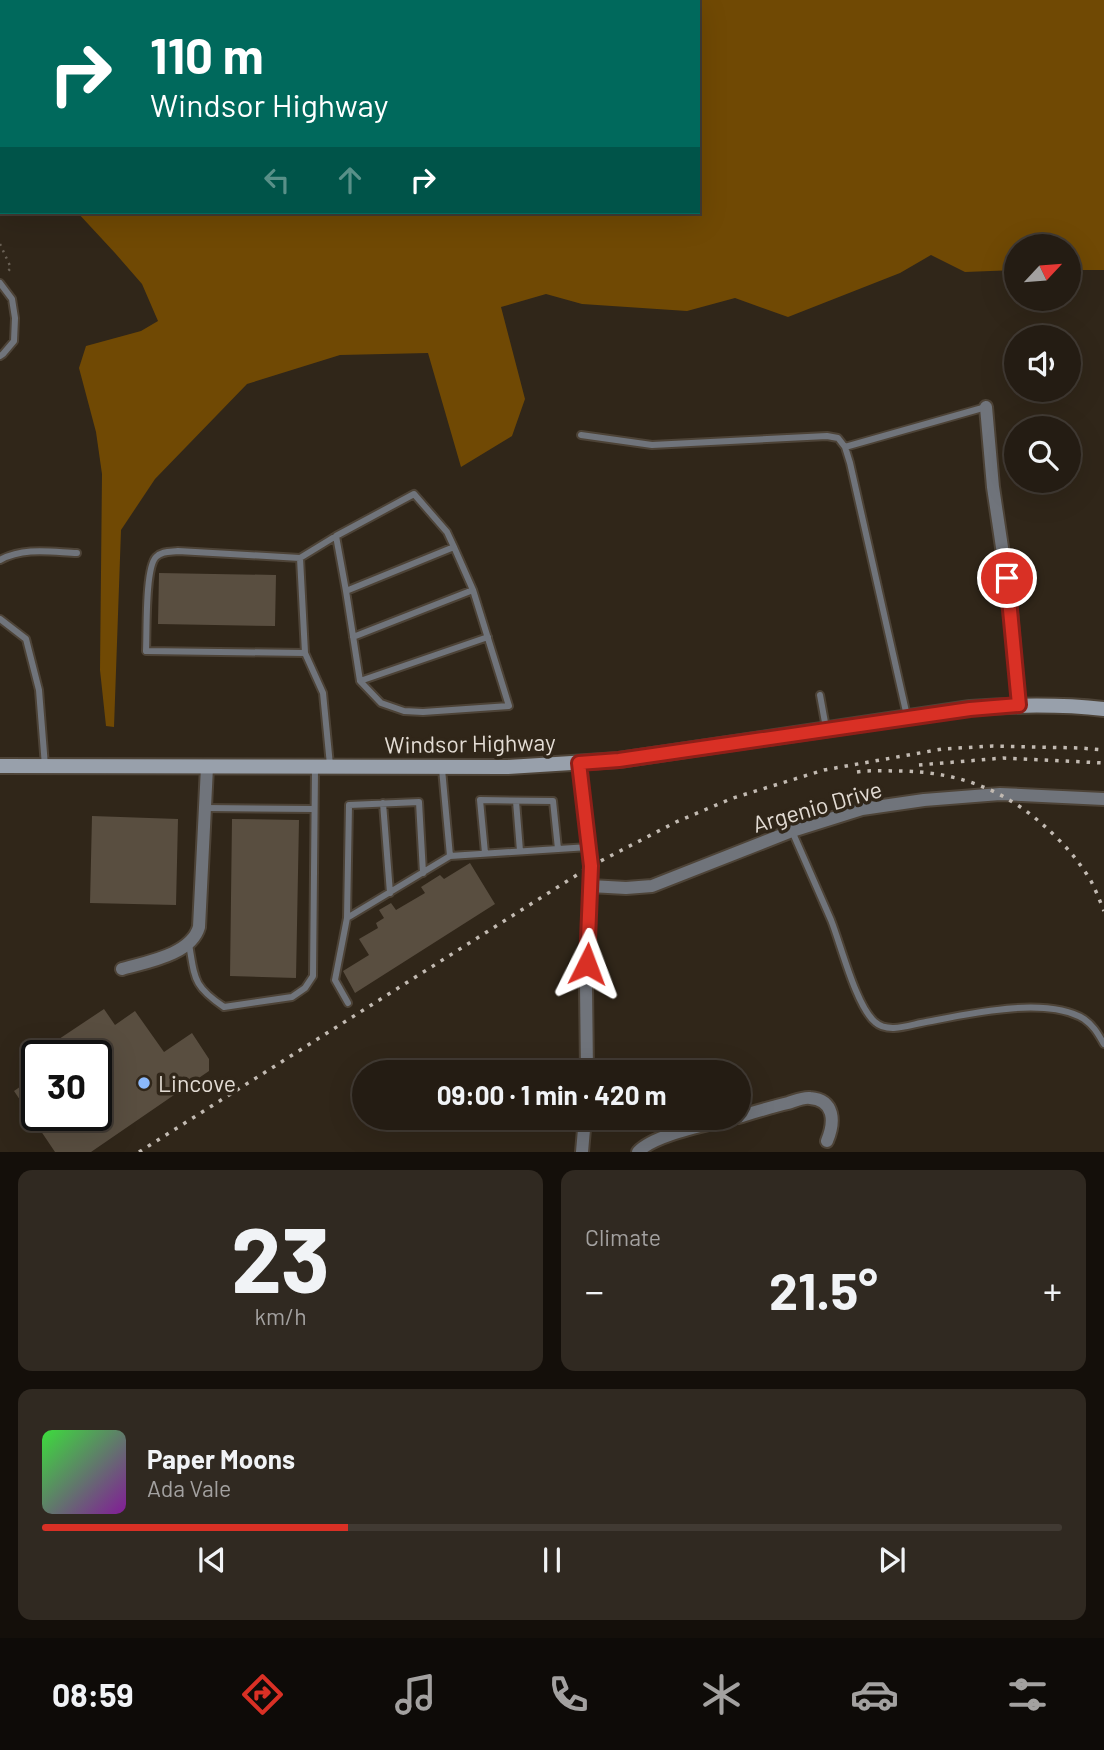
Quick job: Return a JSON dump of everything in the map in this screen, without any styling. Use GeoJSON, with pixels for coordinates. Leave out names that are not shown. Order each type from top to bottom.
{"type":"FeatureCollection","features":[{"type":"Feature","properties":{"kind":"main road","name":"Windsor Highway"},"geometry":{"type":"LineString","coordinates":[[0,766],[508,767],[619,760],[970,709],[1068,705],[1104,709]]}},
{"type":"Feature","properties":{"kind":"street"},"geometry":{"type":"LineString","coordinates":[[986,407],[993,487],[1010,601],[1019,705]]}},
{"type":"Feature","properties":{"kind":"street"},"geometry":{"type":"LineString","coordinates":[[579,763],[591,866],[586,985],[587,1060]]}},
{"type":"Feature","properties":{"kind":"street"},"geometry":{"type":"LineString","coordinates":[[122,969],[167,956],[189,944],[197,935],[207,767]]}},
{"type":"Feature","properties":{"kind":"street","name":"Argenio Drive"},"geometry":{"type":"LineString","coordinates":[[590,886],[652,886],[792,831],[862,809],[924,800],[1000,794],[1104,799]]}},
{"type":"Feature","properties":{"kind":"street"},"geometry":{"type":"LineString","coordinates":[[751,1112],[808,1097],[821,1101],[827,1105],[832,1116],[832,1128],[827,1141]]}},
{"type":"Feature","properties":{"kind":"street"},"geometry":{"type":"LineString","coordinates":[[582,1152],[584,1130]]}},
{"type":"Feature","properties":{"kind":"street"},"geometry":{"type":"LineString","coordinates":[[638,1152],[643,1146],[659,1139],[690,1130]]}},
{"type":"Feature","properties":{"kind":"lane"},"geometry":{"type":"LineString","coordinates":[[0,282],[12,299],[15,318],[14,341],[0,356]]}},
{"type":"Feature","properties":{"kind":"lane"},"geometry":{"type":"LineString","coordinates":[[845,447],[986,407]]}},
{"type":"Feature","properties":{"kind":"lane"},"geometry":{"type":"LineString","coordinates":[[581,435],[652,445],[827,436],[838,438],[845,447],[853,476],[907,718]]}},
{"type":"Feature","properties":{"kind":"lane"},"geometry":{"type":"LineString","coordinates":[[305,653],[146,651],[149,574],[153,559],[160,553],[178,551],[300,558],[336,536],[414,494],[446,532],[454,547],[473,590],[509,706],[423,712],[381,704],[360,681],[336,536]]}},
{"type":"Feature","properties":{"kind":"lane"},"geometry":{"type":"LineString","coordinates":[[346,592],[454,547]]}},
{"type":"Feature","properties":{"kind":"lane"},"geometry":{"type":"LineString","coordinates":[[0,560],[30,551],[78,553]]}},
{"type":"Feature","properties":{"kind":"lane"},"geometry":{"type":"LineString","coordinates":[[300,558],[305,653],[323,692],[331,767]]}},
{"type":"Feature","properties":{"kind":"lane"},"geometry":{"type":"LineString","coordinates":[[354,637],[473,590]]}},
{"type":"Feature","properties":{"kind":"lane"},"geometry":{"type":"LineString","coordinates":[[0,619],[26,639],[39,690],[44,766]]}},
{"type":"Feature","properties":{"kind":"lane"},"geometry":{"type":"LineString","coordinates":[[360,681],[488,637]]}},
{"type":"Feature","properties":{"kind":"lane"},"geometry":{"type":"LineString","coordinates":[[820,695],[826,730]]}},
{"type":"Feature","properties":{"kind":"lane"},"geometry":{"type":"LineString","coordinates":[[189,944],[195,980],[207,996],[224,1007],[292,997],[305,988],[313,976],[315,767]]}},
{"type":"Feature","properties":{"kind":"lane"},"geometry":{"type":"LineString","coordinates":[[441,767],[450,856]]}},
{"type":"Feature","properties":{"kind":"lane"},"geometry":{"type":"LineString","coordinates":[[485,853],[480,800],[552,801],[558,849]]}},
{"type":"Feature","properties":{"kind":"lane"},"geometry":{"type":"LineString","coordinates":[[516,801],[520,851]]}},
{"type":"Feature","properties":{"kind":"lane"},"geometry":{"type":"LineString","coordinates":[[348,1003],[335,980],[347,918],[349,805],[419,802],[423,873]]}},
{"type":"Feature","properties":{"kind":"lane"},"geometry":{"type":"LineString","coordinates":[[383,803],[390,893]]}},
{"type":"Feature","properties":{"kind":"lane"},"geometry":{"type":"LineString","coordinates":[[205,808],[314,809]]}},
{"type":"Feature","properties":{"kind":"lane"},"geometry":{"type":"LineString","coordinates":[[792,831],[831,921],[864,1009],[875,1023],[895,1028],[979,1012],[1045,1008],[1062,1010],[1086,1020],[1104,1044]]}},
{"type":"Feature","properties":{"kind":"lane"},"geometry":{"type":"LineString","coordinates":[[347,918],[450,856],[589,847]]}},
{"type":"Feature","properties":{"kind":"path"},"geometry":{"type":"LineString","coordinates":[[0,244],[11,268],[0,282]]}},
{"type":"Feature","properties":{"kind":"shaded area"},"geometry":{"type":"Polygon","coordinates":[[[700,0],[1104,0],[1104,270],[1082,270],[1082,234],[1004,234],[1004,270],[965,272],[931,255],[900,273],[788,317],[735,298],[687,311],[582,304],[546,294],[501,307],[525,399],[512,436],[461,467],[428,353],[340,355],[247,384],[155,479],[121,530],[114,727],[106,726],[100,670],[102,474],[96,432],[79,368],[86,346],[141,331],[158,321],[142,284],[79,214],[700,214],[700,0]]]}},
{"type":"Feature","properties":{"kind":"building"},"geometry":{"type":"Polygon","coordinates":[[[159,573],[276,575],[275,626],[158,624],[159,573]]]}},
{"type":"Feature","properties":{"kind":"building"},"geometry":{"type":"Polygon","coordinates":[[[92,816],[178,819],[176,905],[90,903],[92,816]]]}},
{"type":"Feature","properties":{"kind":"building"},"geometry":{"type":"Polygon","coordinates":[[[232,819],[299,820],[296,978],[230,976],[232,819]]]}},
{"type":"Feature","properties":{"kind":"building"},"geometry":{"type":"Polygon","coordinates":[[[470,863],[495,904],[355,993],[343,971],[369,955],[359,939],[378,928],[376,923],[384,918],[379,910],[391,903],[396,910],[425,893],[421,887],[440,875],[444,879],[470,863]]]}},
{"type":"Feature","properties":{"kind":"building","name":"Lincove"},"geometry":{"type":"Polygon","coordinates":[[[104,1009],[115,1025],[135,1011],[164,1052],[192,1033],[209,1059],[209,1071],[91,1152],[55,1152],[41,1131],[112,1131],[112,1040],[58,1040],[104,1009]]]}},
{"type":"Feature","properties":{"kind":"building","name":"Lincove"},"geometry":{"type":"Polygon","coordinates":[[[21,1086],[21,1101],[14,1091],[21,1086]]]}},
{"type":"Feature","properties":{"kind":"railway"},"geometry":{"type":"LineString","coordinates":[[139,1152],[591,866],[676,822],[733,798],[824,770],[942,749],[993,746],[1104,750]]}},
{"type":"Feature","properties":{"kind":"railway"},"geometry":{"type":"LineString","coordinates":[[919,765],[1003,758],[1104,763]]}},
{"type":"Feature","properties":{"kind":"railway"},"geometry":{"type":"LineString","coordinates":[[857,772],[923,772],[966,781],[1005,798],[1041,823],[1067,849],[1091,881],[1104,911]]}},
{"type":"Feature","properties":{"kind":"place","name":"Lincove"},"geometry":{"type":"Point","coordinates":[144,1083]}},
{"type":"Feature","properties":{"kind":"route"},"geometry":{"type":"LineString","coordinates":[[587,964],[591,866],[579,763],[619,760],[970,709],[1019,705],[1007,578]]}}]}
